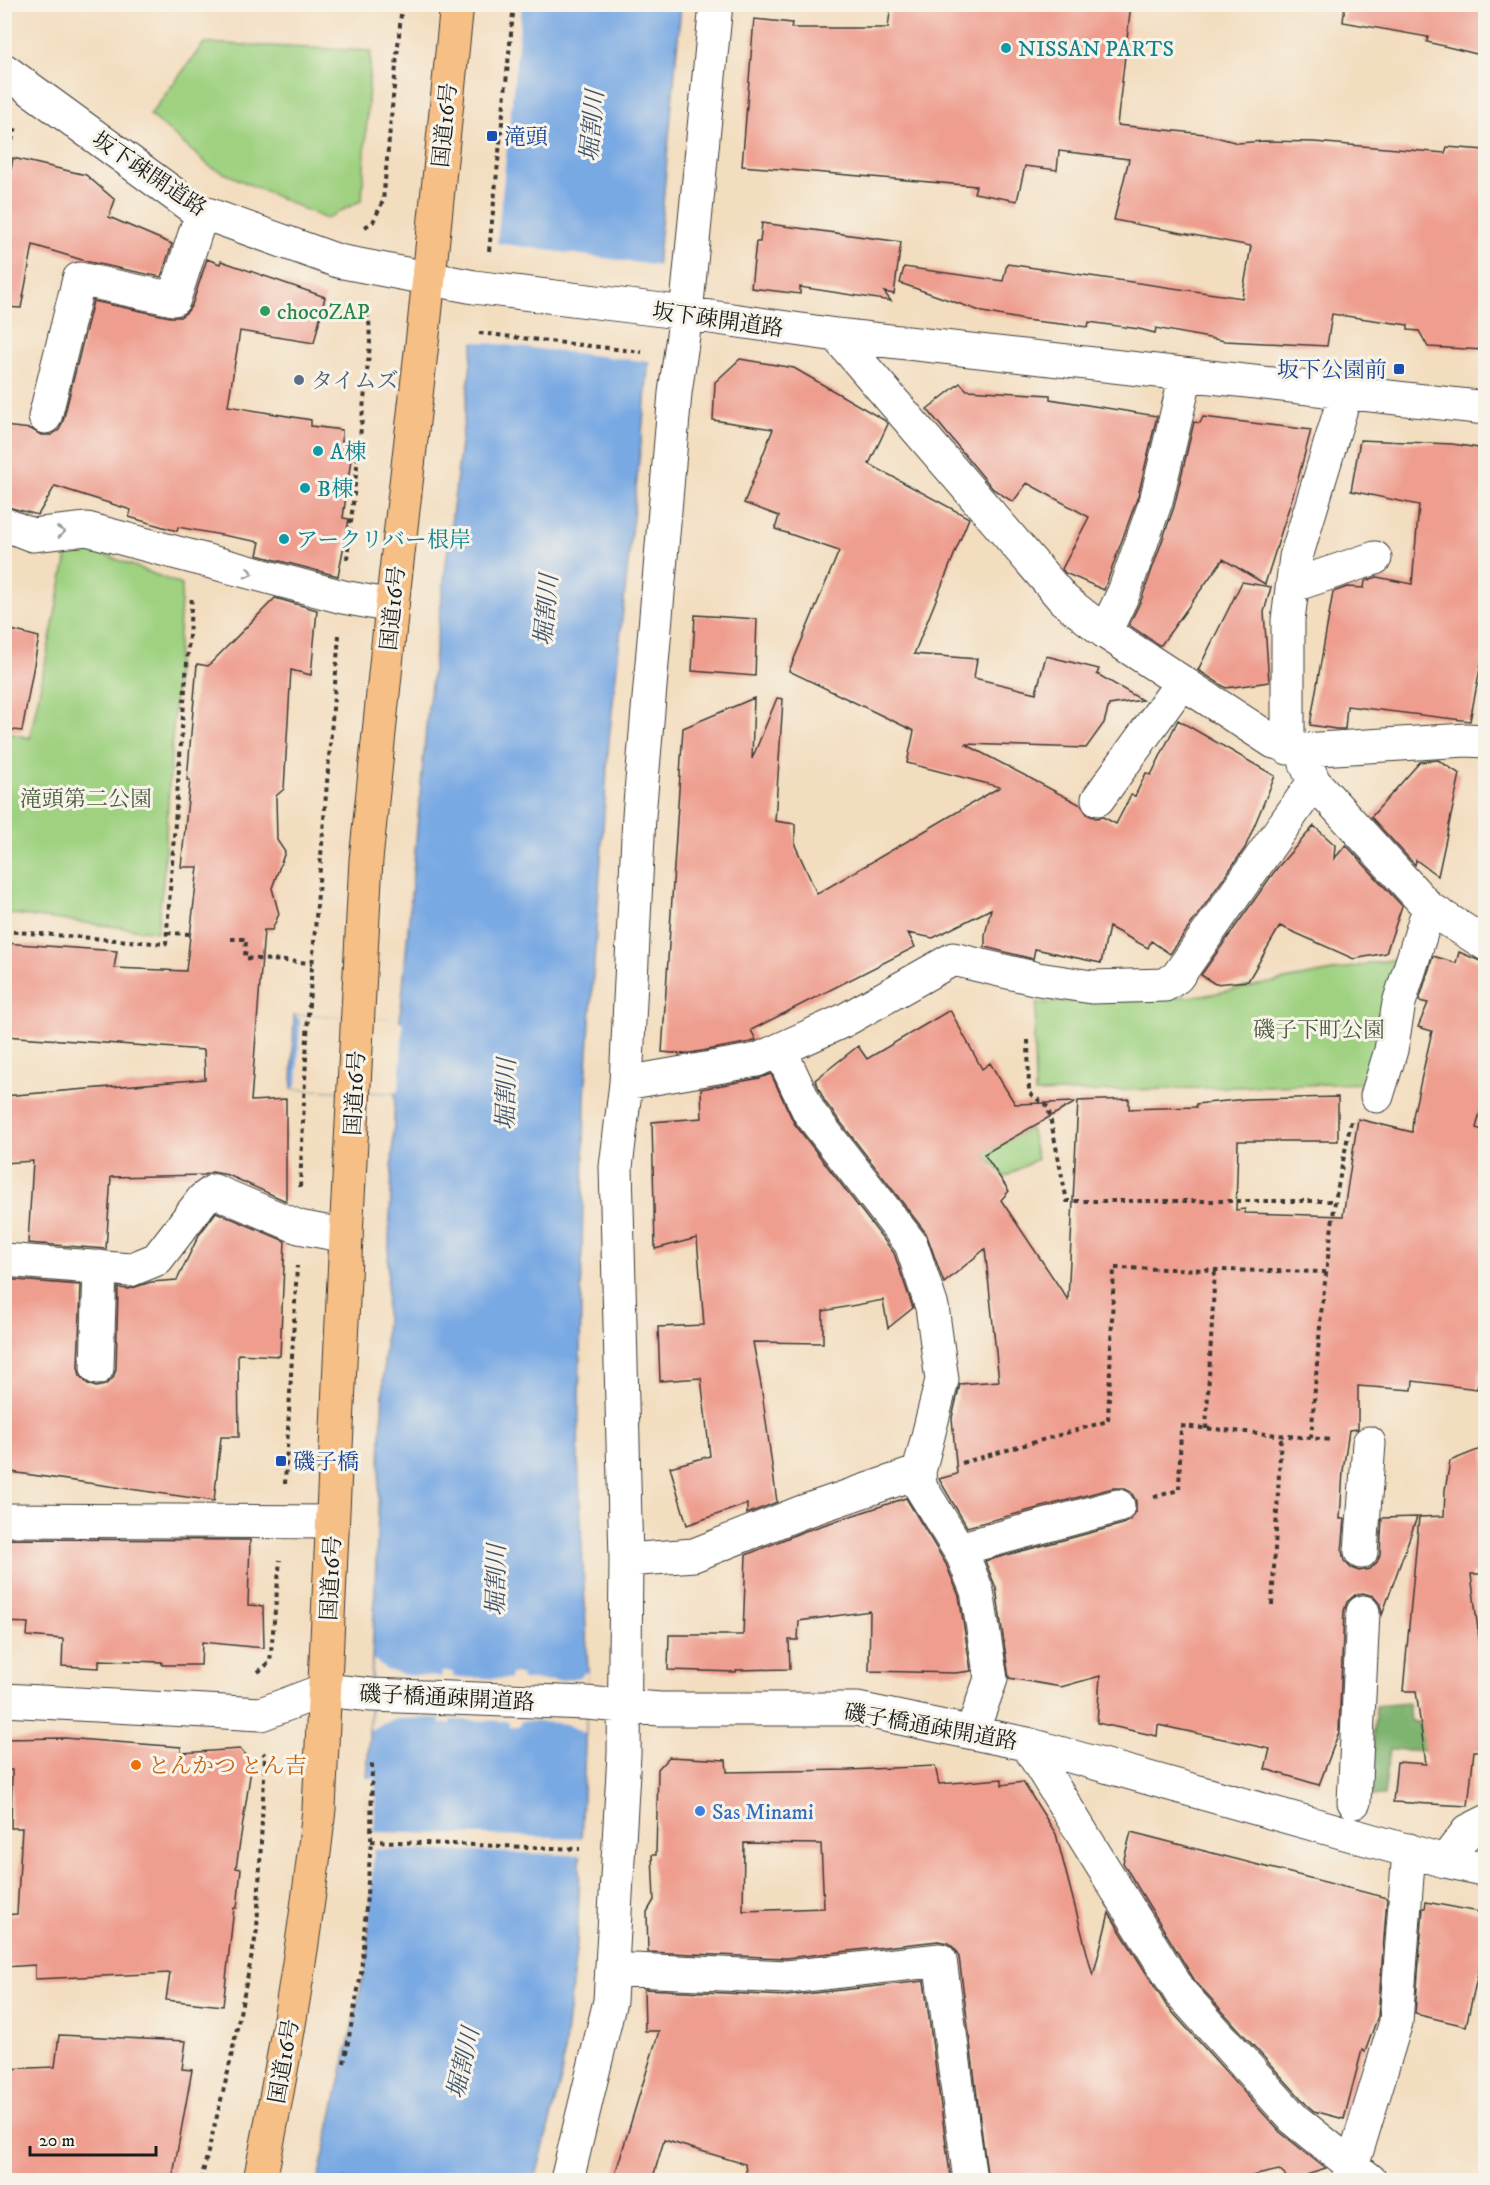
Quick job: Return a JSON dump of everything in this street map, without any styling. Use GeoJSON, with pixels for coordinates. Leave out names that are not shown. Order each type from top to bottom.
{"type":"FeatureCollection","features":[{"type":"Feature","properties":{"kind":"highway","name":"国道16号"},"geometry":{"type":"LineString","coordinates":[[260,2181],[287,2046],[313,1874],[320,1809],[332,1522],[366,860],[457,4]]}},
{"type":"Feature","properties":{"kind":"street"},"geometry":{"type":"LineString","coordinates":[[567,2181],[610,2001],[624,1754],[626,1560],[616,1167],[626,1083],[639,816],[675,393],[674,312],[717,4]]}},
{"type":"Feature","properties":{"kind":"street","name":"坂下疎開道路"},"geometry":{"type":"LineString","coordinates":[[4,70],[196,210],[338,261],[474,287],[836,335],[1485,408]]}},
{"type":"Feature","properties":{"kind":"street"},"geometry":{"type":"LineString","coordinates":[[45,417],[79,279],[174,299],[202,212]]}},
{"type":"Feature","properties":{"kind":"street"},"geometry":{"type":"LineString","coordinates":[[836,335],[1064,600],[1105,632],[1274,742],[1295,749],[1485,741]]}},
{"type":"Feature","properties":{"kind":"street"},"geometry":{"type":"LineString","coordinates":[[1105,632],[1124,592],[1156,501],[1186,375]]}},
{"type":"Feature","properties":{"kind":"street"},"geometry":{"type":"LineString","coordinates":[[1346,392],[1296,557],[1288,620],[1295,749],[1314,782],[1429,908],[1485,944]]}},
{"type":"Feature","properties":{"kind":"street"},"geometry":{"type":"LineString","coordinates":[[4,524],[32,536],[87,529],[343,597],[392,606]]}},
{"type":"Feature","properties":{"kind":"street"},"geometry":{"type":"LineString","coordinates":[[1294,585],[1375,558]]}},
{"type":"Feature","properties":{"kind":"street"},"geometry":{"type":"LineString","coordinates":[[1098,799],[1182,682]]}},
{"type":"Feature","properties":{"kind":"street"},"geometry":{"type":"LineString","coordinates":[[626,1083],[757,1060],[845,1020],[953,960],[1038,979],[1092,987],[1165,985],[1178,977],[1314,782]]}},
{"type":"Feature","properties":{"kind":"street"},"geometry":{"type":"LineString","coordinates":[[1365,1104],[1391,1050],[1399,1003],[1429,908]]}},
{"type":"Feature","properties":{"kind":"street"},"geometry":{"type":"LineString","coordinates":[[780,1050],[808,1112],[911,1244],[932,1307],[942,1380],[919,1473],[920,1486],[959,1549],[977,1591],[991,1679],[972,1732]]}},
{"type":"Feature","properties":{"kind":"street"},"geometry":{"type":"LineString","coordinates":[[4,1260],[130,1270],[157,1259],[203,1199],[214,1191],[299,1227],[346,1236]]}},
{"type":"Feature","properties":{"kind":"street"},"geometry":{"type":"LineString","coordinates":[[97,1368],[100,1267]]}},
{"type":"Feature","properties":{"kind":"street"},"geometry":{"type":"LineString","coordinates":[[1360,1552],[1368,1443]]}},
{"type":"Feature","properties":{"kind":"street"},"geometry":{"type":"LineString","coordinates":[[626,1560],[694,1555],[802,1512],[919,1473]]}},
{"type":"Feature","properties":{"kind":"street"},"geometry":{"type":"LineString","coordinates":[[959,1549],[1118,1506]]}},
{"type":"Feature","properties":{"kind":"street"},"geometry":{"type":"LineString","coordinates":[[4,1520],[332,1522]]}},
{"type":"Feature","properties":{"kind":"street"},"geometry":{"type":"LineString","coordinates":[[1354,1802],[1363,1612]]}},
{"type":"Feature","properties":{"kind":"street"},"geometry":{"type":"LineString","coordinates":[[4,1700],[261,1714],[324,1690]]}},
{"type":"Feature","properties":{"kind":"street","name":"磯子橋通疎開道路"},"geometry":{"type":"LineString","coordinates":[[324,1690],[372,1695],[586,1703],[660,1709],[857,1709],[1027,1744],[1445,1861],[1485,1870]]}},
{"type":"Feature","properties":{"kind":"street"},"geometry":{"type":"LineString","coordinates":[[1027,1744],[1180,1992],[1294,2119],[1350,2177],[1396,2022],[1409,1850]]}},
{"type":"Feature","properties":{"kind":"street"},"geometry":{"type":"LineString","coordinates":[[1445,1861],[1468,1831],[1485,1822]]}},
{"type":"Feature","properties":{"kind":"street"},"geometry":{"type":"LineString","coordinates":[[612,1969],[787,1977],[940,1960],[970,2181]]}},
{"type":"Feature","properties":{"kind":"path"},"geometry":{"type":"LineString","coordinates":[[373,222],[383,201],[402,4]]}},
{"type":"Feature","properties":{"kind":"path"},"geometry":{"type":"LineString","coordinates":[[489,242],[514,4]]}},
{"type":"Feature","properties":{"kind":"path"},"geometry":{"type":"LineString","coordinates":[[4,167],[19,118]]}},
{"type":"Feature","properties":{"kind":"path"},"geometry":{"type":"LineString","coordinates":[[346,570],[370,344],[369,318],[361,304]]}},
{"type":"Feature","properties":{"kind":"path"},"geometry":{"type":"LineString","coordinates":[[479,333],[650,353]]}},
{"type":"Feature","properties":{"kind":"path"},"geometry":{"type":"LineString","coordinates":[[4,931],[166,944],[195,558]]}},
{"type":"Feature","properties":{"kind":"path"},"geometry":{"type":"LineString","coordinates":[[270,1662],[283,1521],[308,1016],[340,633]]}},
{"type":"Feature","properties":{"kind":"path"},"geometry":{"type":"LineString","coordinates":[[167,933],[190,934]]}},
{"type":"Feature","properties":{"kind":"path"},"geometry":{"type":"LineString","coordinates":[[231,939],[246,939],[244,958],[312,963]]}},
{"type":"Feature","properties":{"kind":"path"},"geometry":{"type":"LineString","coordinates":[[1028,1040],[1029,1093],[1048,1107],[1067,1201],[1335,1201]]}},
{"type":"Feature","properties":{"kind":"path"},"geometry":{"type":"LineString","coordinates":[[1311,1438],[1326,1272],[1335,1201],[1347,1133],[1365,1104]]}},
{"type":"Feature","properties":{"kind":"path"},"geometry":{"type":"LineString","coordinates":[[919,1473],[1108,1421],[1114,1268],[1326,1272]]}},
{"type":"Feature","properties":{"kind":"path"},"geometry":{"type":"LineString","coordinates":[[1206,1429],[1215,1269]]}},
{"type":"Feature","properties":{"kind":"path"},"geometry":{"type":"LineString","coordinates":[[1179,1490],[1181,1426],[1368,1443]]}},
{"type":"Feature","properties":{"kind":"path"},"geometry":{"type":"LineString","coordinates":[[1272,1605],[1281,1436]]}},
{"type":"Feature","properties":{"kind":"path"},"geometry":{"type":"LineString","coordinates":[[201,2181],[228,2073],[257,1930],[265,1755]]}},
{"type":"Feature","properties":{"kind":"path"},"geometry":{"type":"LineString","coordinates":[[344,2063],[361,1974],[371,1841],[372,1762]]}},
{"type":"Feature","properties":{"kind":"path"},"geometry":{"type":"LineString","coordinates":[[371,1841],[592,1850]]}},
{"type":"Feature","properties":{"kind":"green space"},"geometry":{"type":"Polygon","coordinates":[[[204,43],[371,51],[362,200],[326,219],[211,167],[150,115],[204,43]]]}},
{"type":"Feature","properties":{"kind":"green space","name":"滝頭第二公園"},"geometry":{"type":"Polygon","coordinates":[[[70,541],[182,585],[163,881],[157,932],[5,913],[5,732],[30,738],[70,541]]]}},
{"type":"Feature","properties":{"kind":"green space","name":"磯子下町公園"},"geometry":{"type":"Polygon","coordinates":[[[1396,959],[1368,1083],[1035,1093],[1034,1037],[1037,1003],[1201,996],[1396,959]]]}},
{"type":"Feature","properties":{"kind":"green space"},"geometry":{"type":"Polygon","coordinates":[[[1030,1128],[1037,1159],[1005,1177],[983,1154],[1030,1128]]]}},
{"type":"Feature","properties":{"kind":"green space"},"geometry":{"type":"Polygon","coordinates":[[[1408,1703],[1410,1721],[1462,1730],[1460,1753],[1390,1749],[1384,1796],[1368,1796],[1376,1706],[1408,1703]]]}},
{"type":"Feature","properties":{"kind":"water","name":"堀割川"},"geometry":{"type":"Polygon","coordinates":[[[510,5],[681,5],[643,423],[609,740],[585,1097],[578,1457],[588,1671],[577,1942],[561,2079],[535,2180],[318,2180],[368,1955],[366,1809],[395,1093],[292,1089],[294,1015],[400,1020],[427,717],[486,242],[510,5]]]}},
{"type":"Feature","properties":{"kind":"pier"},"geometry":{"type":"Polygon","coordinates":[[[507,4],[522,5],[497,243],[660,266],[652,362],[470,341],[507,4]]]}},
{"type":"Feature","properties":{"kind":"pier"},"geometry":{"type":"Polygon","coordinates":[[[294,1015],[398,1019],[403,1024],[399,1088],[395,1093],[292,1089],[297,1085],[300,1019],[294,1015]]]}},
{"type":"Feature","properties":{"kind":"pier"},"geometry":{"type":"Polygon","coordinates":[[[373,1659],[387,1670],[405,1675],[441,1677],[442,1672],[453,1672],[453,1677],[510,1679],[511,1674],[521,1674],[522,1680],[559,1681],[579,1677],[588,1671],[585,1734],[566,1724],[557,1723],[521,1721],[520,1726],[509,1726],[509,1721],[451,1720],[451,1724],[440,1724],[440,1718],[395,1719],[370,1730],[373,1659]]]}},
{"type":"Feature","properties":{"kind":"pier"},"geometry":{"type":"Polygon","coordinates":[[[366,1778],[376,1778],[374,1832],[584,1838],[584,1855],[374,1849],[365,1972],[361,1972],[365,1955],[366,1778]]]}},
{"type":"Feature","properties":{"kind":"building"},"geometry":{"type":"Polygon","coordinates":[[[891,4],[1131,4],[1117,125],[1205,134],[1238,143],[1314,142],[1445,153],[1447,147],[1485,150],[1485,350],[1428,347],[1419,331],[1408,330],[1408,325],[1332,314],[1327,346],[1225,341],[1156,328],[1155,333],[1089,322],[1088,327],[1024,320],[983,312],[900,283],[904,267],[1003,281],[1007,264],[1242,298],[1251,246],[1114,220],[1129,159],[1059,151],[1057,170],[1025,166],[1017,201],[974,193],[976,186],[742,166],[754,19],[792,23],[791,28],[888,28],[891,4]]]}},
{"type":"Feature","properties":{"kind":"building"},"geometry":{"type":"Polygon","coordinates":[[[1345,4],[1485,4],[1485,56],[1427,42],[1428,37],[1343,22],[1345,4]]]}},
{"type":"Feature","properties":{"kind":"building"},"geometry":{"type":"Polygon","coordinates":[[[13,158],[86,175],[115,200],[109,217],[172,244],[161,277],[89,262],[33,245],[21,308],[4,307],[4,208],[13,158]]]}},
{"type":"Feature","properties":{"kind":"building"},"geometry":{"type":"Polygon","coordinates":[[[762,223],[901,242],[894,294],[884,292],[891,301],[800,287],[800,294],[751,288],[756,242],[760,242],[762,223]]]}},
{"type":"Feature","properties":{"kind":"building"},"geometry":{"type":"Polygon","coordinates":[[[207,259],[220,264],[221,261],[325,297],[314,343],[240,331],[228,406],[311,420],[311,426],[342,430],[342,442],[353,444],[343,518],[349,519],[338,576],[257,555],[260,542],[178,527],[177,531],[129,517],[131,510],[55,486],[38,515],[4,506],[4,426],[31,429],[41,435],[51,435],[59,430],[93,301],[170,317],[180,317],[192,305],[207,259]]]}},
{"type":"Feature","properties":{"kind":"building"},"geometry":{"type":"Polygon","coordinates":[[[740,359],[794,368],[884,420],[888,424],[869,464],[969,518],[914,654],[977,659],[974,678],[1036,693],[1046,656],[1099,669],[1097,674],[1142,700],[1109,705],[1104,723],[1086,748],[965,744],[1081,805],[1088,815],[1096,818],[1103,817],[1116,824],[1131,795],[1135,796],[1146,773],[1151,775],[1178,720],[1275,776],[1245,848],[1170,954],[1151,941],[1148,948],[1109,927],[1101,963],[1035,949],[1033,959],[985,947],[985,935],[991,909],[933,938],[908,933],[915,947],[751,1030],[756,1040],[685,1054],[662,1052],[683,728],[754,698],[752,759],[777,698],[783,699],[775,821],[795,824],[795,845],[817,894],[1000,787],[907,763],[914,731],[789,671],[839,551],[775,529],[779,516],[744,503],[773,429],[713,420],[715,382],[740,359]]]}},
{"type":"Feature","properties":{"kind":"building"},"geometry":{"type":"Polygon","coordinates":[[[960,383],[967,390],[1050,395],[1050,399],[1157,416],[1138,496],[1104,590],[1065,573],[1062,569],[1089,517],[1027,483],[1013,502],[993,489],[927,409],[960,383]]]}},
{"type":"Feature","properties":{"kind":"building"},"geometry":{"type":"Polygon","coordinates":[[[1203,417],[1311,430],[1265,584],[1223,559],[1159,645],[1129,625],[1142,598],[1174,507],[1194,422],[1200,423],[1203,417]]]}},
{"type":"Feature","properties":{"kind":"building"},"geometry":{"type":"Polygon","coordinates":[[[1360,440],[1452,444],[1485,449],[1485,643],[1470,721],[1347,706],[1345,729],[1310,725],[1333,592],[1347,587],[1364,588],[1365,581],[1377,577],[1412,584],[1419,505],[1351,491],[1360,440]]]}},
{"type":"Feature","properties":{"kind":"building"},"geometry":{"type":"Polygon","coordinates":[[[1242,582],[1271,587],[1264,612],[1269,682],[1226,688],[1198,670],[1242,582]]]}},
{"type":"Feature","properties":{"kind":"building"},"geometry":{"type":"Polygon","coordinates":[[[275,598],[317,610],[311,675],[291,670],[284,789],[276,796],[277,840],[285,852],[272,888],[279,914],[272,930],[264,930],[251,1101],[286,1099],[286,1201],[228,1175],[212,1172],[204,1175],[111,1177],[106,1249],[28,1243],[33,1161],[4,1163],[4,1096],[205,1079],[204,1050],[4,1036],[4,943],[117,951],[114,968],[186,971],[198,867],[181,867],[190,780],[187,780],[197,664],[208,666],[275,598]]]}},
{"type":"Feature","properties":{"kind":"building"},"geometry":{"type":"Polygon","coordinates":[[[695,615],[757,619],[755,676],[692,671],[695,615]]]}},
{"type":"Feature","properties":{"kind":"building"},"geometry":{"type":"Polygon","coordinates":[[[4,628],[39,637],[22,731],[4,729],[4,628]]]}},
{"type":"Feature","properties":{"kind":"building"},"geometry":{"type":"Polygon","coordinates":[[[1438,760],[1460,774],[1438,876],[1416,860],[1415,865],[1371,817],[1420,762],[1438,760]]]}},
{"type":"Feature","properties":{"kind":"building"},"geometry":{"type":"Polygon","coordinates":[[[1314,826],[1335,845],[1334,859],[1346,845],[1402,906],[1386,953],[1354,959],[1280,926],[1248,981],[1215,984],[1201,975],[1277,868],[1314,826]]]}},
{"type":"Feature","properties":{"kind":"building"},"geometry":{"type":"Polygon","coordinates":[[[1459,952],[1485,963],[1485,1094],[1476,1128],[1485,1131],[1485,1352],[1477,1389],[1413,1381],[1412,1390],[1358,1386],[1358,1429],[1349,1430],[1343,1471],[1340,1519],[1345,1519],[1342,1551],[1344,1561],[1351,1568],[1359,1571],[1370,1569],[1377,1562],[1380,1554],[1382,1518],[1417,1517],[1382,1615],[1380,1604],[1373,1596],[1363,1593],[1355,1595],[1347,1602],[1344,1611],[1339,1732],[1319,1785],[1265,1769],[1270,1749],[1158,1725],[1157,1736],[1097,1723],[1100,1676],[1061,1687],[1009,1678],[996,1588],[985,1561],[1123,1524],[1131,1520],[1136,1511],[1136,1501],[1131,1492],[1123,1488],[1113,1488],[967,1527],[939,1479],[957,1474],[952,1418],[960,1384],[999,1381],[985,1249],[944,1283],[926,1233],[825,1102],[815,1080],[858,1046],[867,1059],[950,1010],[982,1069],[990,1063],[1015,1104],[1076,1102],[984,1154],[1009,1191],[1001,1200],[1068,1300],[1078,1101],[1129,1099],[1129,1109],[1196,1107],[1196,1104],[1247,1099],[1338,1097],[1338,1141],[1238,1141],[1236,1210],[1245,1209],[1245,1213],[1343,1216],[1358,1119],[1412,1132],[1413,1116],[1432,1031],[1418,1027],[1428,1003],[1419,1001],[1433,956],[1456,963],[1459,952]]]}},
{"type":"Feature","properties":{"kind":"building"},"geometry":{"type":"Polygon","coordinates":[[[771,1074],[794,1123],[894,1253],[913,1308],[888,1328],[883,1300],[823,1311],[823,1343],[753,1342],[777,1502],[747,1514],[747,1504],[687,1525],[670,1467],[710,1456],[701,1378],[660,1381],[658,1327],[704,1325],[697,1238],[655,1249],[652,1122],[702,1118],[701,1089],[771,1074]]]}},
{"type":"Feature","properties":{"kind":"building"},"geometry":{"type":"Polygon","coordinates":[[[216,1212],[285,1241],[280,1356],[238,1354],[239,1437],[221,1437],[214,1501],[4,1471],[4,1279],[81,1285],[78,1367],[80,1376],[88,1384],[96,1387],[105,1385],[113,1378],[116,1369],[118,1288],[129,1289],[151,1282],[177,1280],[199,1235],[216,1212]]]}},
{"type":"Feature","properties":{"kind":"building"},"geometry":{"type":"Polygon","coordinates":[[[1485,1447],[1485,1574],[1471,1574],[1480,1646],[1485,1646],[1485,1751],[1474,1751],[1468,1806],[1393,1802],[1397,1762],[1426,1764],[1416,1691],[1403,1691],[1419,1517],[1444,1516],[1445,1490],[1450,1461],[1485,1447]]]}},
{"type":"Feature","properties":{"kind":"building"},"geometry":{"type":"Polygon","coordinates":[[[906,1498],[946,1564],[959,1596],[971,1671],[955,1673],[869,1671],[870,1611],[799,1621],[798,1640],[789,1640],[790,1669],[736,1670],[736,1672],[668,1670],[669,1635],[743,1635],[746,1555],[802,1532],[906,1498]]]}},
{"type":"Feature","properties":{"kind":"building"},"geometry":{"type":"Polygon","coordinates":[[[4,1539],[250,1540],[248,1605],[263,1606],[264,1648],[202,1642],[201,1665],[162,1665],[162,1662],[99,1660],[99,1668],[62,1666],[63,1639],[27,1636],[28,1623],[4,1622],[4,1539]]]}},
{"type":"Feature","properties":{"kind":"building"},"geometry":{"type":"Polygon","coordinates":[[[64,1738],[181,1747],[181,1753],[240,1749],[252,1763],[236,1868],[241,1869],[237,1908],[234,1908],[223,2006],[166,2000],[170,1973],[35,1979],[35,1965],[4,1967],[4,1915],[17,1914],[22,1828],[11,1828],[12,1770],[4,1770],[4,1739],[64,1738]]]}},
{"type":"Feature","properties":{"kind":"building"},"geometry":{"type":"Polygon","coordinates":[[[669,1757],[726,1760],[727,1772],[935,1766],[939,1784],[1002,1779],[1002,1785],[1023,1782],[1056,1834],[1093,1976],[1109,1913],[1166,2005],[1280,2132],[1326,2169],[1290,2180],[1279,2170],[1230,2181],[988,2181],[959,1957],[948,1943],[938,1941],[786,1958],[648,1952],[647,1912],[654,1900],[652,1855],[656,1855],[658,1769],[669,1757]],[[744,1843],[743,1911],[824,1908],[821,1844],[744,1843]]]}},
{"type":"Feature","properties":{"kind":"building"},"geometry":{"type":"Polygon","coordinates":[[[1131,1832],[1387,1898],[1378,2016],[1365,2052],[1362,2050],[1344,2119],[1314,2111],[1307,2105],[1195,1981],[1123,1863],[1131,1832]]]}},
{"type":"Feature","properties":{"kind":"building"},"geometry":{"type":"Polygon","coordinates":[[[1426,1902],[1485,1913],[1485,1966],[1480,1965],[1466,2026],[1415,2014],[1423,1908],[1426,1902]]]}},
{"type":"Feature","properties":{"kind":"building"},"geometry":{"type":"Polygon","coordinates":[[[924,1981],[951,2181],[747,2181],[745,2164],[664,2140],[652,2181],[613,2181],[659,2031],[645,2031],[644,1989],[786,1996],[924,1981]]]}},
{"type":"Feature","properties":{"kind":"building"},"geometry":{"type":"Polygon","coordinates":[[[59,2035],[186,2041],[182,2069],[192,2070],[172,2181],[38,2181],[4,2178],[4,2069],[55,2067],[59,2035]]]}},
{"type":"Feature","properties":{"kind":"place","name":"NISSAN PARTS"},"geometry":{"type":"Point","coordinates":[1006,48]}},
{"type":"Feature","properties":{"kind":"place","name":"滝頭"},"geometry":{"type":"Point","coordinates":[492,136]}},
{"type":"Feature","properties":{"kind":"place","name":"chocoZAP"},"geometry":{"type":"Point","coordinates":[265,311]}},
{"type":"Feature","properties":{"kind":"place","name":"坂下公園前"},"geometry":{"type":"Point","coordinates":[1399,369]}},
{"type":"Feature","properties":{"kind":"place","name":"タイムズ"},"geometry":{"type":"Point","coordinates":[299,380]}},
{"type":"Feature","properties":{"kind":"place","name":"A棟"},"geometry":{"type":"Point","coordinates":[318,451]}},
{"type":"Feature","properties":{"kind":"place","name":"B棟"},"geometry":{"type":"Point","coordinates":[305,488]}},
{"type":"Feature","properties":{"kind":"place","name":"アークリバー根岸"},"geometry":{"type":"Point","coordinates":[284,539]}},
{"type":"Feature","properties":{"kind":"place","name":"磯子橋"},"geometry":{"type":"Point","coordinates":[281,1461]}},
{"type":"Feature","properties":{"kind":"place","name":"とんかつ とん吉"},"geometry":{"type":"Point","coordinates":[136,1765]}},
{"type":"Feature","properties":{"kind":"place","name":"Sas Minami"},"geometry":{"type":"Point","coordinates":[700,1811]}}]}
